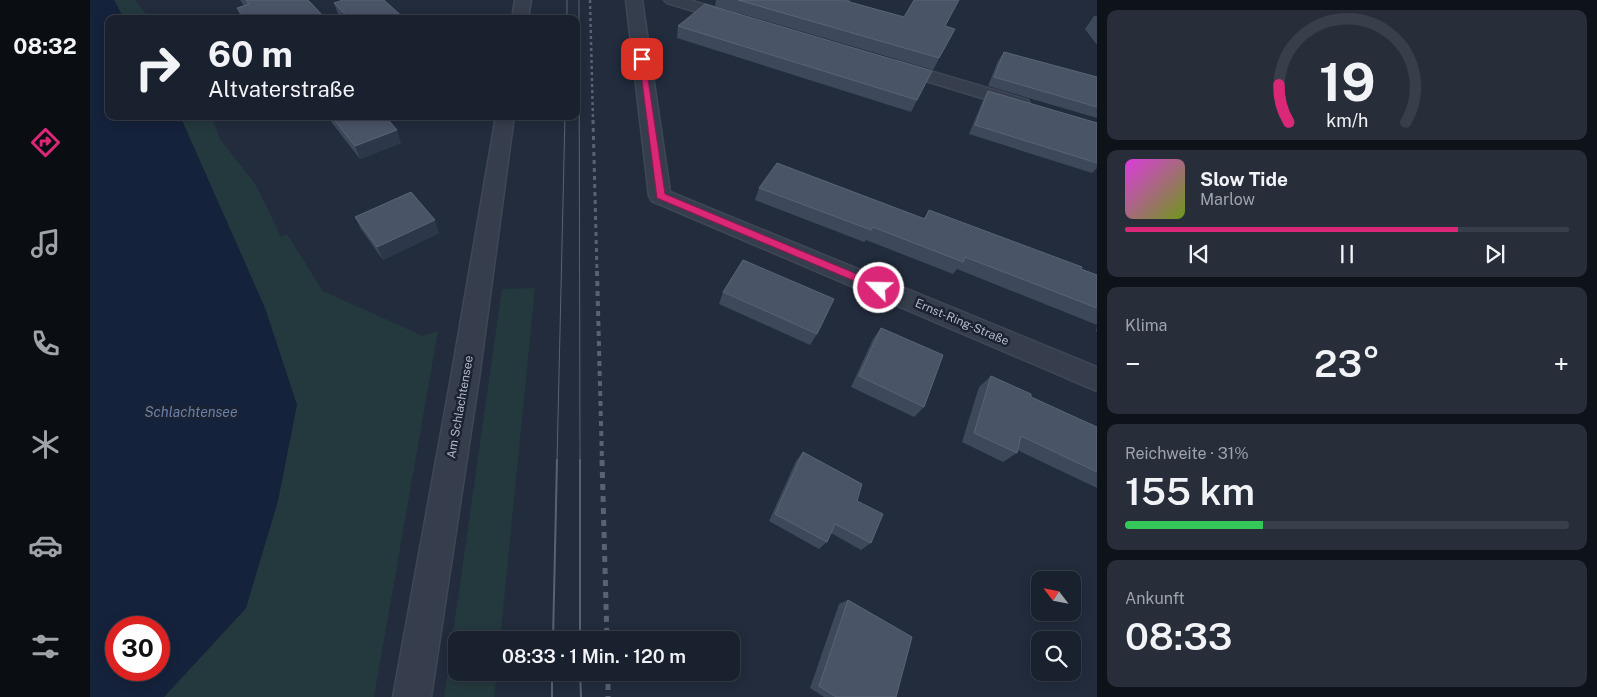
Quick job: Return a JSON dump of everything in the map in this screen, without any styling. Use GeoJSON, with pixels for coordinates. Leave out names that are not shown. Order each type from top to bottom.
{"type":"FeatureCollection","features":[{"type":"Feature","properties":{"kind":"street"},"geometry":{"type":"LineString","coordinates":[[521,15],[523,0]]}},
{"type":"Feature","properties":{"kind":"street","name":"Ernst-Ring-Straße"},"geometry":{"type":"LineString","coordinates":[[634,0],[660,196],[1097,379]]}},
{"type":"Feature","properties":{"kind":"street"},"geometry":{"type":"LineString","coordinates":[[672,0],[746,22]]}},
{"type":"Feature","properties":{"kind":"street"},"geometry":{"type":"LineString","coordinates":[[884,63],[1041,110]]}},
{"type":"Feature","properties":{"kind":"street","name":"Am Schlachtensee"},"geometry":{"type":"LineString","coordinates":[[412,697],[467,369],[505,120]]}},
{"type":"Feature","properties":{"kind":"green space"},"geometry":{"type":"Polygon","coordinates":[[[114,0],[135,0],[147,15],[122,15],[114,0]]]}},
{"type":"Feature","properties":{"kind":"green space"},"geometry":{"type":"Polygon","coordinates":[[[182,120],[213,120],[220,139],[256,185],[281,237],[287,234],[323,291],[423,336],[438,331],[374,697],[164,697],[246,608],[297,405],[265,308],[182,120]]]}},
{"type":"Feature","properties":{"kind":"green space"},"geometry":{"type":"Polygon","coordinates":[[[535,288],[501,631],[453,631],[502,289],[535,288]]]}},
{"type":"Feature","properties":{"kind":"green space"},"geometry":{"type":"Polygon","coordinates":[[[448,669],[448,681],[496,681],[494,697],[444,697],[448,669]]]}},
{"type":"Feature","properties":{"kind":"water","name":"Schlachtensee"},"geometry":{"type":"Polygon","coordinates":[[[90,0],[114,0],[122,15],[105,15],[105,120],[182,120],[265,308],[297,405],[278,501],[246,608],[164,697],[90,697],[90,0]]]}},
{"type":"Feature","properties":{"kind":"building"},"geometry":{"type":"Polygon","coordinates":[[[246,0],[308,0],[322,15],[242,15],[237,8],[249,4],[246,0]]]}},
{"type":"Feature","properties":{"kind":"building"},"geometry":{"type":"Polygon","coordinates":[[[343,0],[384,0],[401,15],[346,15],[334,3],[343,0]]]}},
{"type":"Feature","properties":{"kind":"building"},"geometry":{"type":"Polygon","coordinates":[[[738,0],[847,0],[904,17],[914,0],[959,0],[945,26],[955,29],[939,58],[738,0]]]}},
{"type":"Feature","properties":{"kind":"building"},"geometry":{"type":"Polygon","coordinates":[[[705,4],[932,71],[917,100],[678,26],[705,4]]]}},
{"type":"Feature","properties":{"kind":"building"},"geometry":{"type":"Polygon","coordinates":[[[1004,52],[1097,77],[1097,107],[994,77],[1004,52]]]}},
{"type":"Feature","properties":{"kind":"building"},"geometry":{"type":"Polygon","coordinates":[[[988,91],[1097,123],[1097,163],[975,125],[988,91]]]}},
{"type":"Feature","properties":{"kind":"building"},"geometry":{"type":"Polygon","coordinates":[[[334,120],[388,120],[397,130],[355,146],[334,120]]]}},
{"type":"Feature","properties":{"kind":"building"},"geometry":{"type":"Polygon","coordinates":[[[777,163],[925,219],[929,210],[1082,267],[1081,269],[1097,275],[1097,308],[965,257],[963,262],[873,227],[871,230],[759,188],[777,163]]]}},
{"type":"Feature","properties":{"kind":"building"},"geometry":{"type":"Polygon","coordinates":[[[411,192],[435,220],[377,247],[355,217],[411,192]]]}},
{"type":"Feature","properties":{"kind":"building"},"geometry":{"type":"Polygon","coordinates":[[[743,260],[834,299],[817,334],[723,292],[743,260]]]}},
{"type":"Feature","properties":{"kind":"building"},"geometry":{"type":"Polygon","coordinates":[[[881,328],[943,355],[924,407],[859,376],[881,328]]]}},
{"type":"Feature","properties":{"kind":"building"},"geometry":{"type":"Polygon","coordinates":[[[991,376],[1031,394],[1031,397],[1097,427],[1097,472],[1021,436],[1017,453],[974,433],[991,376]]]}},
{"type":"Feature","properties":{"kind":"building"},"geometry":{"type":"Polygon","coordinates":[[[803,452],[862,484],[857,501],[883,514],[871,543],[835,524],[827,542],[775,514],[803,452]]]}},
{"type":"Feature","properties":{"kind":"building"},"geometry":{"type":"Polygon","coordinates":[[[848,600],[912,637],[896,697],[836,697],[819,686],[848,600]]]}},
{"type":"Feature","properties":{"kind":"tram line"},"geometry":{"type":"LineString","coordinates":[[567,0],[567,15]]}},
{"type":"Feature","properties":{"kind":"tram line"},"geometry":{"type":"LineString","coordinates":[[579,0],[579,15]]}},
{"type":"Feature","properties":{"kind":"tram line"},"geometry":{"type":"LineString","coordinates":[[557,461],[565,120]]}},
{"type":"Feature","properties":{"kind":"tram line"},"geometry":{"type":"LineString","coordinates":[[579,120],[580,461]]}},
{"type":"Feature","properties":{"kind":"tram line"},"geometry":{"type":"LineString","coordinates":[[553,631],[557,460]]}},
{"type":"Feature","properties":{"kind":"tram line"},"geometry":{"type":"LineString","coordinates":[[580,461],[580,631]]}},
{"type":"Feature","properties":{"kind":"tram line"},"geometry":{"type":"LineString","coordinates":[[552,681],[552,697]]}},
{"type":"Feature","properties":{"kind":"tram line"},"geometry":{"type":"LineString","coordinates":[[580,681],[581,697]]}},
{"type":"Feature","properties":{"kind":"railway"},"geometry":{"type":"LineString","coordinates":[[590,0],[593,121]]}},
{"type":"Feature","properties":{"kind":"railway"},"geometry":{"type":"LineString","coordinates":[[593,120],[597,272]]}},
{"type":"Feature","properties":{"kind":"railway"},"geometry":{"type":"LineString","coordinates":[[597,271],[602,461]]}},
{"type":"Feature","properties":{"kind":"railway"},"geometry":{"type":"LineString","coordinates":[[602,460],[607,631]]}},
{"type":"Feature","properties":{"kind":"railway"},"geometry":{"type":"LineString","coordinates":[[608,681],[608,697]]}},
{"type":"Feature","properties":{"kind":"route"},"geometry":{"type":"LineString","coordinates":[[642,59],[660,196],[879,288]]}}]}
